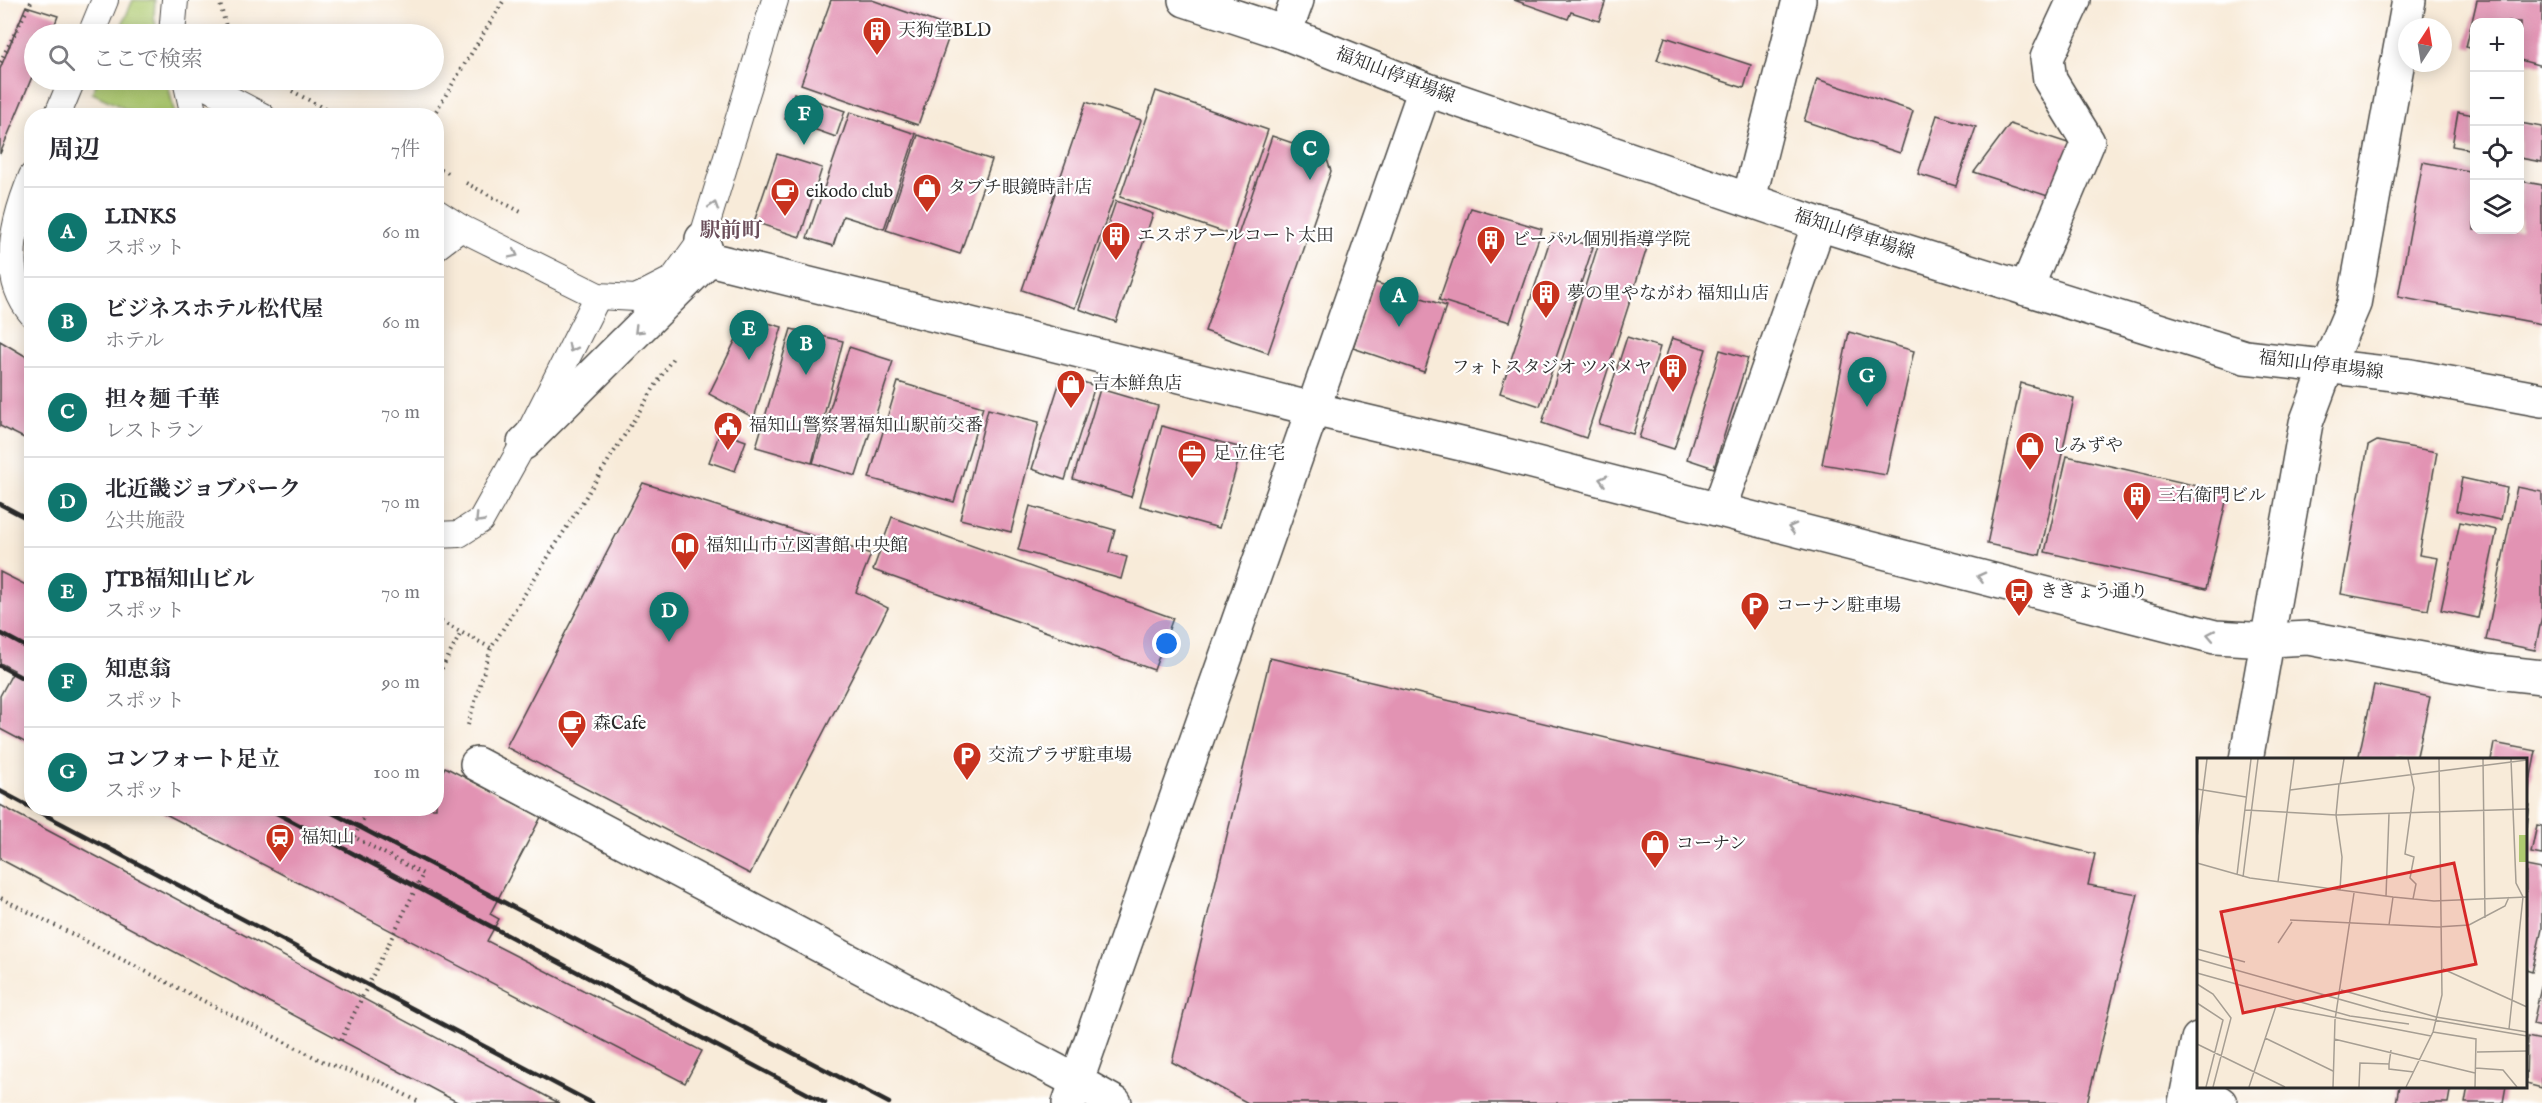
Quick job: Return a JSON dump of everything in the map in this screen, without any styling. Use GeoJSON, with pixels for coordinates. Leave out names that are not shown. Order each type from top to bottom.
{"type":"FeatureCollection","features":[{"type":"Feature","properties":{"kind":"street","name":"福知山停車場線"},"geometry":{"type":"LineString","coordinates":[[1185,0],[1285,33],[1425,89],[1819,224],[2245,357],[2411,376],[2542,400]]}},
{"type":"Feature","properties":{"kind":"street"},"geometry":{"type":"LineString","coordinates":[[1285,33],[1297,0]]}},
{"type":"Feature","properties":{"kind":"street"},"geometry":{"type":"LineString","coordinates":[[1749,199],[1799,0]]}},
{"type":"Feature","properties":{"kind":"street"},"geometry":{"type":"LineString","coordinates":[[2026,289],[2088,142],[2050,80],[2047,58],[2074,0]]}},
{"type":"Feature","properties":{"kind":"street"},"geometry":{"type":"LineString","coordinates":[[2246,758],[2306,423],[2354,304],[2409,0]]}},
{"type":"Feature","properties":{"kind":"street"},"geometry":{"type":"LineString","coordinates":[[1073,1092],[1425,89]]}},
{"type":"Feature","properties":{"kind":"street"},"geometry":{"type":"LineString","coordinates":[[1719,509],[1819,224]]}},
{"type":"Feature","properties":{"kind":"street"},"geometry":{"type":"LineString","coordinates":[[524,443],[706,249],[1313,409],[1474,447],[2215,637],[2269,640],[2319,639],[2487,671],[2542,677]]}},
{"type":"Feature","properties":{"kind":"street"},"geometry":{"type":"LineString","coordinates":[[477,764],[1073,1092],[1115,1103]]}},
{"type":"Feature","properties":{"kind":"street"},"geometry":{"type":"LineString","coordinates":[[2197,1049],[2188,1093],[2220,1103]]}},
{"type":"Feature","properties":{"kind":"lane"},"geometry":{"type":"LineString","coordinates":[[95,24],[105,0]]}},
{"type":"Feature","properties":{"kind":"lane"},"geometry":{"type":"LineString","coordinates":[[173,24],[175,0]]}},
{"type":"Feature","properties":{"kind":"lane"},"geometry":{"type":"LineString","coordinates":[[444,217],[461,228],[598,296],[636,298],[673,279],[706,249],[776,0]]}},
{"type":"Feature","properties":{"kind":"lane"},"geometry":{"type":"LineString","coordinates":[[64,108],[69,90]]}},
{"type":"Feature","properties":{"kind":"lane"},"geometry":{"type":"LineString","coordinates":[[188,90],[192,108]]}},
{"type":"Feature","properties":{"kind":"lane"},"geometry":{"type":"LineString","coordinates":[[212,90],[247,108]]}},
{"type":"Feature","properties":{"kind":"lane"},"geometry":{"type":"LineString","coordinates":[[24,195],[6,237],[4,263],[10,290],[24,305]]}},
{"type":"Feature","properties":{"kind":"lane"},"geometry":{"type":"LineString","coordinates":[[444,241],[461,228]]}},
{"type":"Feature","properties":{"kind":"lane"},"geometry":{"type":"LineString","coordinates":[[444,535],[459,534],[481,520],[524,443],[598,296]]}},
{"type":"Feature","properties":{"kind":"path"},"geometry":{"type":"LineString","coordinates":[[0,62],[32,0]]}},
{"type":"Feature","properties":{"kind":"path"},"geometry":{"type":"LineString","coordinates":[[219,0],[225,24]]}},
{"type":"Feature","properties":{"kind":"path"},"geometry":{"type":"LineString","coordinates":[[438,108],[504,0]]}},
{"type":"Feature","properties":{"kind":"path"},"geometry":{"type":"LineString","coordinates":[[290,90],[323,108]]}},
{"type":"Feature","properties":{"kind":"path"},"geometry":{"type":"LineString","coordinates":[[444,171],[532,218]]}},
{"type":"Feature","properties":{"kind":"path"},"geometry":{"type":"LineString","coordinates":[[477,764],[464,741],[491,648],[679,348]]}},
{"type":"Feature","properties":{"kind":"path"},"geometry":{"type":"LineString","coordinates":[[444,623],[491,648]]}},
{"type":"Feature","properties":{"kind":"path"},"geometry":{"type":"LineString","coordinates":[[444,664],[461,633]]}},
{"type":"Feature","properties":{"kind":"path"},"geometry":{"type":"LineString","coordinates":[[341,1040],[423,874],[354,837],[365,816]]}},
{"type":"Feature","properties":{"kind":"path"},"geometry":{"type":"LineString","coordinates":[[0,899],[326,1063],[381,1082],[421,1103]]}},
{"type":"Feature","properties":{"kind":"green space"},"geometry":{"type":"Polygon","coordinates":[[[133,0],[155,0],[156,24],[122,24],[133,0]]]}},
{"type":"Feature","properties":{"kind":"green space"},"geometry":{"type":"Polygon","coordinates":[[[93,90],[169,90],[173,108],[123,108],[92,93],[93,90]]]}},
{"type":"Feature","properties":{"kind":"building","name":"天狗堂BLD"},"geometry":{"type":"Polygon","coordinates":[[[831,0],[872,0],[952,28],[918,125],[801,84],[831,0]]]}},
{"type":"Feature","properties":{"kind":"building"},"geometry":{"type":"Polygon","coordinates":[[[1514,0],[1606,0],[1599,21],[1571,12],[1568,19],[1514,0]]]}},
{"type":"Feature","properties":{"kind":"building"},"geometry":{"type":"Polygon","coordinates":[[[2477,0],[2542,0],[2542,66],[2524,61],[2524,18],[2473,18],[2477,0]]]}},
{"type":"Feature","properties":{"kind":"building"},"geometry":{"type":"Polygon","coordinates":[[[26,6],[58,16],[55,24],[24,24],[24,90],[27,90],[0,154],[0,69],[26,6]]]}},
{"type":"Feature","properties":{"kind":"building"},"geometry":{"type":"Polygon","coordinates":[[[2470,30],[2470,48],[2466,47],[2470,30]]]}},
{"type":"Feature","properties":{"kind":"building"},"geometry":{"type":"Polygon","coordinates":[[[1665,37],[1751,65],[1744,88],[1657,60],[1665,37]]]}},
{"type":"Feature","properties":{"kind":"building"},"geometry":{"type":"Polygon","coordinates":[[[1817,79],[1913,111],[1900,153],[1804,121],[1817,79]]]}},
{"type":"Feature","properties":{"kind":"building"},"geometry":{"type":"Polygon","coordinates":[[[1156,91],[1268,130],[1232,235],[1120,197],[1156,91]]]}},
{"type":"Feature","properties":{"kind":"building"},"geometry":{"type":"Polygon","coordinates":[[[794,93],[845,111],[836,137],[785,119],[794,93]]]}},
{"type":"Feature","properties":{"kind":"building"},"geometry":{"type":"Polygon","coordinates":[[[1086,102],[1141,120],[1075,308],[1022,290],[1086,102]]]}},
{"type":"Feature","properties":{"kind":"building"},"geometry":{"type":"Polygon","coordinates":[[[850,112],[916,134],[884,229],[843,216],[833,246],[807,238],[850,112]]]}},
{"type":"Feature","properties":{"kind":"building"},"geometry":{"type":"Polygon","coordinates":[[[2458,112],[2470,114],[2470,149],[2452,146],[2458,112]]]}},
{"type":"Feature","properties":{"kind":"building"},"geometry":{"type":"Polygon","coordinates":[[[1937,115],[1976,127],[1956,186],[1918,174],[1937,115]]]}},
{"type":"Feature","properties":{"kind":"building"},"geometry":{"type":"Polygon","coordinates":[[[2010,124],[2074,145],[2054,198],[1974,172],[2010,124]]]}},
{"type":"Feature","properties":{"kind":"building"},"geometry":{"type":"Polygon","coordinates":[[[2524,124],[2542,127],[2542,162],[2524,159],[2524,124]]]}},
{"type":"Feature","properties":{"kind":"building"},"geometry":{"type":"Polygon","coordinates":[[[918,135],[992,160],[960,254],[886,230],[918,135]]]}},
{"type":"Feature","properties":{"kind":"building"},"geometry":{"type":"Polygon","coordinates":[[[1272,136],[1325,154],[1331,171],[1268,353],[1205,331],[1272,136]]]}},
{"type":"Feature","properties":{"kind":"building"},"geometry":{"type":"Polygon","coordinates":[[[777,154],[822,168],[800,237],[754,222],[777,154]]]}},
{"type":"Feature","properties":{"kind":"building"},"geometry":{"type":"Polygon","coordinates":[[[2423,162],[2470,171],[2470,234],[2524,234],[2524,182],[2542,185],[2542,324],[2398,297],[2423,162]]]}},
{"type":"Feature","properties":{"kind":"building","name":"エスポアールコート太田"},"geometry":{"type":"Polygon","coordinates":[[[1116,201],[1153,214],[1116,322],[1079,309],[1116,201]]]}},
{"type":"Feature","properties":{"kind":"building","name":"ビーパル個別指導学院"},"geometry":{"type":"Polygon","coordinates":[[[1471,208],[1542,229],[1510,322],[1439,300],[1471,208]]]}},
{"type":"Feature","properties":{"kind":"building"},"geometry":{"type":"Polygon","coordinates":[[[1602,233],[1647,248],[1586,438],[1542,423],[1602,233]]]}},
{"type":"Feature","properties":{"kind":"building","name":"夢の里やながわ 福知山店"},"geometry":{"type":"Polygon","coordinates":[[[1552,234],[1593,247],[1540,406],[1500,393],[1552,234]]]}},
{"type":"Feature","properties":{"kind":"building"},"geometry":{"type":"Polygon","coordinates":[[[1374,282],[1446,306],[1424,372],[1353,348],[1374,282]]]}},
{"type":"Feature","properties":{"kind":"building"},"geometry":{"type":"Polygon","coordinates":[[[747,317],[782,327],[754,418],[709,394],[747,317]]]}},
{"type":"Feature","properties":{"kind":"building"},"geometry":{"type":"Polygon","coordinates":[[[791,329],[843,341],[812,463],[756,447],[791,329]]]}},
{"type":"Feature","properties":{"kind":"building"},"geometry":{"type":"Polygon","coordinates":[[[1849,332],[1914,351],[1886,475],[1822,464],[1849,332]]]}},
{"type":"Feature","properties":{"kind":"building"},"geometry":{"type":"Polygon","coordinates":[[[1627,337],[1660,347],[1633,434],[1599,424],[1627,337]]]}},
{"type":"Feature","properties":{"kind":"building","name":"フォトスタジオ ツバメヤ"},"geometry":{"type":"Polygon","coordinates":[[[1672,338],[1706,349],[1674,449],[1639,438],[1672,338]]]}},
{"type":"Feature","properties":{"kind":"building"},"geometry":{"type":"Polygon","coordinates":[[[0,341],[24,355],[24,438],[0,426],[0,341]]]}},
{"type":"Feature","properties":{"kind":"building"},"geometry":{"type":"Polygon","coordinates":[[[849,347],[893,361],[856,476],[813,463],[849,347]]]}},
{"type":"Feature","properties":{"kind":"building"},"geometry":{"type":"Polygon","coordinates":[[[1720,350],[1748,358],[1714,468],[1687,459],[1720,350]]]}},
{"type":"Feature","properties":{"kind":"building"},"geometry":{"type":"Polygon","coordinates":[[[1062,375],[1095,386],[1065,480],[1032,469],[1062,375]]]}},
{"type":"Feature","properties":{"kind":"building"},"geometry":{"type":"Polygon","coordinates":[[[898,382],[983,407],[954,502],[869,478],[898,382]]]}},
{"type":"Feature","properties":{"kind":"building","name":"しみずや"},"geometry":{"type":"Polygon","coordinates":[[[2021,383],[2074,398],[2040,555],[1987,544],[2021,383]]]}},
{"type":"Feature","properties":{"kind":"building"},"geometry":{"type":"Polygon","coordinates":[[[1100,389],[1158,406],[1131,497],[1073,479],[1100,389]]]}},
{"type":"Feature","properties":{"kind":"building"},"geometry":{"type":"Polygon","coordinates":[[[988,409],[1039,422],[1011,532],[960,519],[988,409]]]}},
{"type":"Feature","properties":{"kind":"building"},"geometry":{"type":"Polygon","coordinates":[[[1162,426],[1242,448],[1219,528],[1140,506],[1162,426]]]}},
{"type":"Feature","properties":{"kind":"building"},"geometry":{"type":"Polygon","coordinates":[[[720,432],[746,441],[735,471],[709,462],[720,432]]]}},
{"type":"Feature","properties":{"kind":"building"},"geometry":{"type":"Polygon","coordinates":[[[2377,441],[2437,452],[2419,555],[2438,558],[2428,610],[2341,594],[2368,446],[2377,441]]]}},
{"type":"Feature","properties":{"kind":"building","name":"三右衛門ビル"},"geometry":{"type":"Polygon","coordinates":[[[2067,456],[2228,493],[2206,589],[2045,552],[2067,456]]]}},
{"type":"Feature","properties":{"kind":"building"},"geometry":{"type":"Polygon","coordinates":[[[2462,478],[2507,488],[2501,520],[2456,511],[2462,478]]]}},
{"type":"Feature","properties":{"kind":"building"},"geometry":{"type":"Polygon","coordinates":[[[643,483],[871,554],[856,592],[888,608],[750,874],[506,747],[643,483]]]}},
{"type":"Feature","properties":{"kind":"building"},"geometry":{"type":"Polygon","coordinates":[[[2517,487],[2542,492],[2542,616],[2535,650],[2486,640],[2517,487]]]}},
{"type":"Feature","properties":{"kind":"building"},"geometry":{"type":"Polygon","coordinates":[[[1030,506],[1115,530],[1109,552],[1127,557],[1121,579],[1018,550],[1030,506]]]}},
{"type":"Feature","properties":{"kind":"building"},"geometry":{"type":"Polygon","coordinates":[[[892,517],[1173,618],[1154,670],[873,570],[892,517]]]}},
{"type":"Feature","properties":{"kind":"building"},"geometry":{"type":"Polygon","coordinates":[[[2460,522],[2497,530],[2478,618],[2441,610],[2460,522]]]}},
{"type":"Feature","properties":{"kind":"building"},"geometry":{"type":"Polygon","coordinates":[[[0,572],[24,584],[24,742],[0,729],[0,696],[14,670],[0,663],[0,572]]]}},
{"type":"Feature","properties":{"kind":"building","name":"コーナン"},"geometry":{"type":"Polygon","coordinates":[[[1270,658],[2095,854],[2088,885],[2138,894],[2087,1103],[1248,1103],[1172,1062],[1270,658]]]}},
{"type":"Feature","properties":{"kind":"building"},"geometry":{"type":"Polygon","coordinates":[[[2374,685],[2430,697],[2416,758],[2397,756],[2397,758],[2358,758],[2374,685]]]}},
{"type":"Feature","properties":{"kind":"building"},"geometry":{"type":"Polygon","coordinates":[[[2494,743],[2536,751],[2527,796],[2527,758],[2491,758],[2494,743]]]}},
{"type":"Feature","properties":{"kind":"building"},"geometry":{"type":"Polygon","coordinates":[[[445,767],[541,817],[490,914],[499,919],[487,941],[702,1051],[685,1083],[169,816],[444,816],[445,767]]]}},
{"type":"Feature","properties":{"kind":"building"},"geometry":{"type":"Polygon","coordinates":[[[0,805],[559,1103],[459,1103],[0,859],[0,805]]]}},
{"type":"Feature","properties":{"kind":"building"},"geometry":{"type":"Polygon","coordinates":[[[2527,805],[2530,805],[2527,826],[2527,805]]]}},
{"type":"Feature","properties":{"kind":"building"},"geometry":{"type":"Polygon","coordinates":[[[2537,825],[2542,826],[2542,855],[2531,853],[2537,825]]]}},
{"type":"Feature","properties":{"kind":"building"},"geometry":{"type":"Polygon","coordinates":[[[2527,866],[2542,869],[2542,929],[2532,972],[2527,970],[2527,866]]]}},
{"type":"Feature","properties":{"kind":"building"},"geometry":{"type":"Polygon","coordinates":[[[2542,987],[2542,1026],[2533,1024],[2542,987]]]}},
{"type":"Feature","properties":{"kind":"building"},"geometry":{"type":"Polygon","coordinates":[[[2527,1037],[2542,1040],[2542,1088],[2527,1084],[2527,1037]]]}},
{"type":"Feature","properties":{"kind":"building"},"geometry":{"type":"Polygon","coordinates":[[[2399,1088],[2451,1088],[2448,1103],[2396,1103],[2399,1088]]]}},
{"type":"Feature","properties":{"kind":"building"},"geometry":{"type":"Polygon","coordinates":[[[2468,1088],[2506,1088],[2503,1103],[2465,1103],[2468,1088]]]}},
{"type":"Feature","properties":{"kind":"railway"},"geometry":{"type":"LineString","coordinates":[[0,504],[24,517]]}},
{"type":"Feature","properties":{"kind":"railway"},"geometry":{"type":"LineString","coordinates":[[0,633],[24,646]]}},
{"type":"Feature","properties":{"kind":"railway"},"geometry":{"type":"LineString","coordinates":[[0,666],[24,679]]}},
{"type":"Feature","properties":{"kind":"railway"},"geometry":{"type":"LineString","coordinates":[[0,791],[24,804]]}},
{"type":"Feature","properties":{"kind":"railway"},"geometry":{"type":"LineString","coordinates":[[47,816],[592,1103]]}},
{"type":"Feature","properties":{"kind":"railway"},"geometry":{"type":"LineString","coordinates":[[282,816],[825,1103]]}},
{"type":"Feature","properties":{"kind":"railway"},"geometry":{"type":"LineString","coordinates":[[338,816],[889,1103]]}},
{"type":"Feature","properties":{"kind":"place","name":"天狗堂BLD"},"geometry":{"type":"Point","coordinates":[877,56]}},
{"type":"Feature","properties":{"kind":"place","name":"知恵翁"},"geometry":{"type":"Point","coordinates":[804,145]}},
{"type":"Feature","properties":{"kind":"place","name":"担々麺 千華"},"geometry":{"type":"Point","coordinates":[1310,180]}},
{"type":"Feature","properties":{"kind":"place","name":"タブチ眼鏡時計店"},"geometry":{"type":"Point","coordinates":[927,214]}},
{"type":"Feature","properties":{"kind":"place","name":"eikodo club"},"geometry":{"type":"Point","coordinates":[785,218]}},
{"type":"Feature","properties":{"kind":"place","name":"エスポアールコート太田"},"geometry":{"type":"Point","coordinates":[1116,262]}},
{"type":"Feature","properties":{"kind":"place","name":"ビーパル個別指導学院"},"geometry":{"type":"Point","coordinates":[1491,266]}},
{"type":"Feature","properties":{"kind":"place","name":"夢の里やながわ 福知山店"},"geometry":{"type":"Point","coordinates":[1546,320]}},
{"type":"Feature","properties":{"kind":"place","name":"LINKS"},"geometry":{"type":"Point","coordinates":[1399,327]}},
{"type":"Feature","properties":{"kind":"place","name":"JTB福知山ビル"},"geometry":{"type":"Point","coordinates":[749,360]}},
{"type":"Feature","properties":{"kind":"place","name":"ビジネスホテル松代屋"},"geometry":{"type":"Point","coordinates":[806,375]}},
{"type":"Feature","properties":{"kind":"place","name":"フォトスタジオ ツバメヤ"},"geometry":{"type":"Point","coordinates":[1673,394]}},
{"type":"Feature","properties":{"kind":"place","name":"コンフォート足立"},"geometry":{"type":"Point","coordinates":[1867,407]}},
{"type":"Feature","properties":{"kind":"place","name":"吉本鮮魚店"},"geometry":{"type":"Point","coordinates":[1071,410]}},
{"type":"Feature","properties":{"kind":"place","name":"福知山警察署福知山駅前交番"},"geometry":{"type":"Point","coordinates":[728,452]}},
{"type":"Feature","properties":{"kind":"place","name":"しみずや"},"geometry":{"type":"Point","coordinates":[2030,472]}},
{"type":"Feature","properties":{"kind":"place","name":"足立住宅"},"geometry":{"type":"Point","coordinates":[1192,480]}},
{"type":"Feature","properties":{"kind":"place","name":"三右衛門ビル"},"geometry":{"type":"Point","coordinates":[2137,522]}},
{"type":"Feature","properties":{"kind":"place","name":"福知山市立図書館 中央館"},"geometry":{"type":"Point","coordinates":[685,572]}},
{"type":"Feature","properties":{"kind":"place","name":"ききょう通り"},"geometry":{"type":"Point","coordinates":[2019,618]}},
{"type":"Feature","properties":{"kind":"place","name":"コーナン駐車場"},"geometry":{"type":"Point","coordinates":[1755,632]}},
{"type":"Feature","properties":{"kind":"place","name":"北近畿ジョブパーク"},"geometry":{"type":"Point","coordinates":[669,642]}},
{"type":"Feature","properties":{"kind":"place","name":"森Cafe"},"geometry":{"type":"Point","coordinates":[572,750]}},
{"type":"Feature","properties":{"kind":"place","name":"交流プラザ駐車場"},"geometry":{"type":"Point","coordinates":[967,782]}},
{"type":"Feature","properties":{"kind":"place","name":"福知山"},"geometry":{"type":"Point","coordinates":[280,864]}},
{"type":"Feature","properties":{"kind":"place","name":"コーナン"},"geometry":{"type":"Point","coordinates":[1655,870]}},
{"type":"Feature","properties":{"kind":"district","name":"駅前町"},"geometry":{"type":"Point","coordinates":[731,231]}}]}
